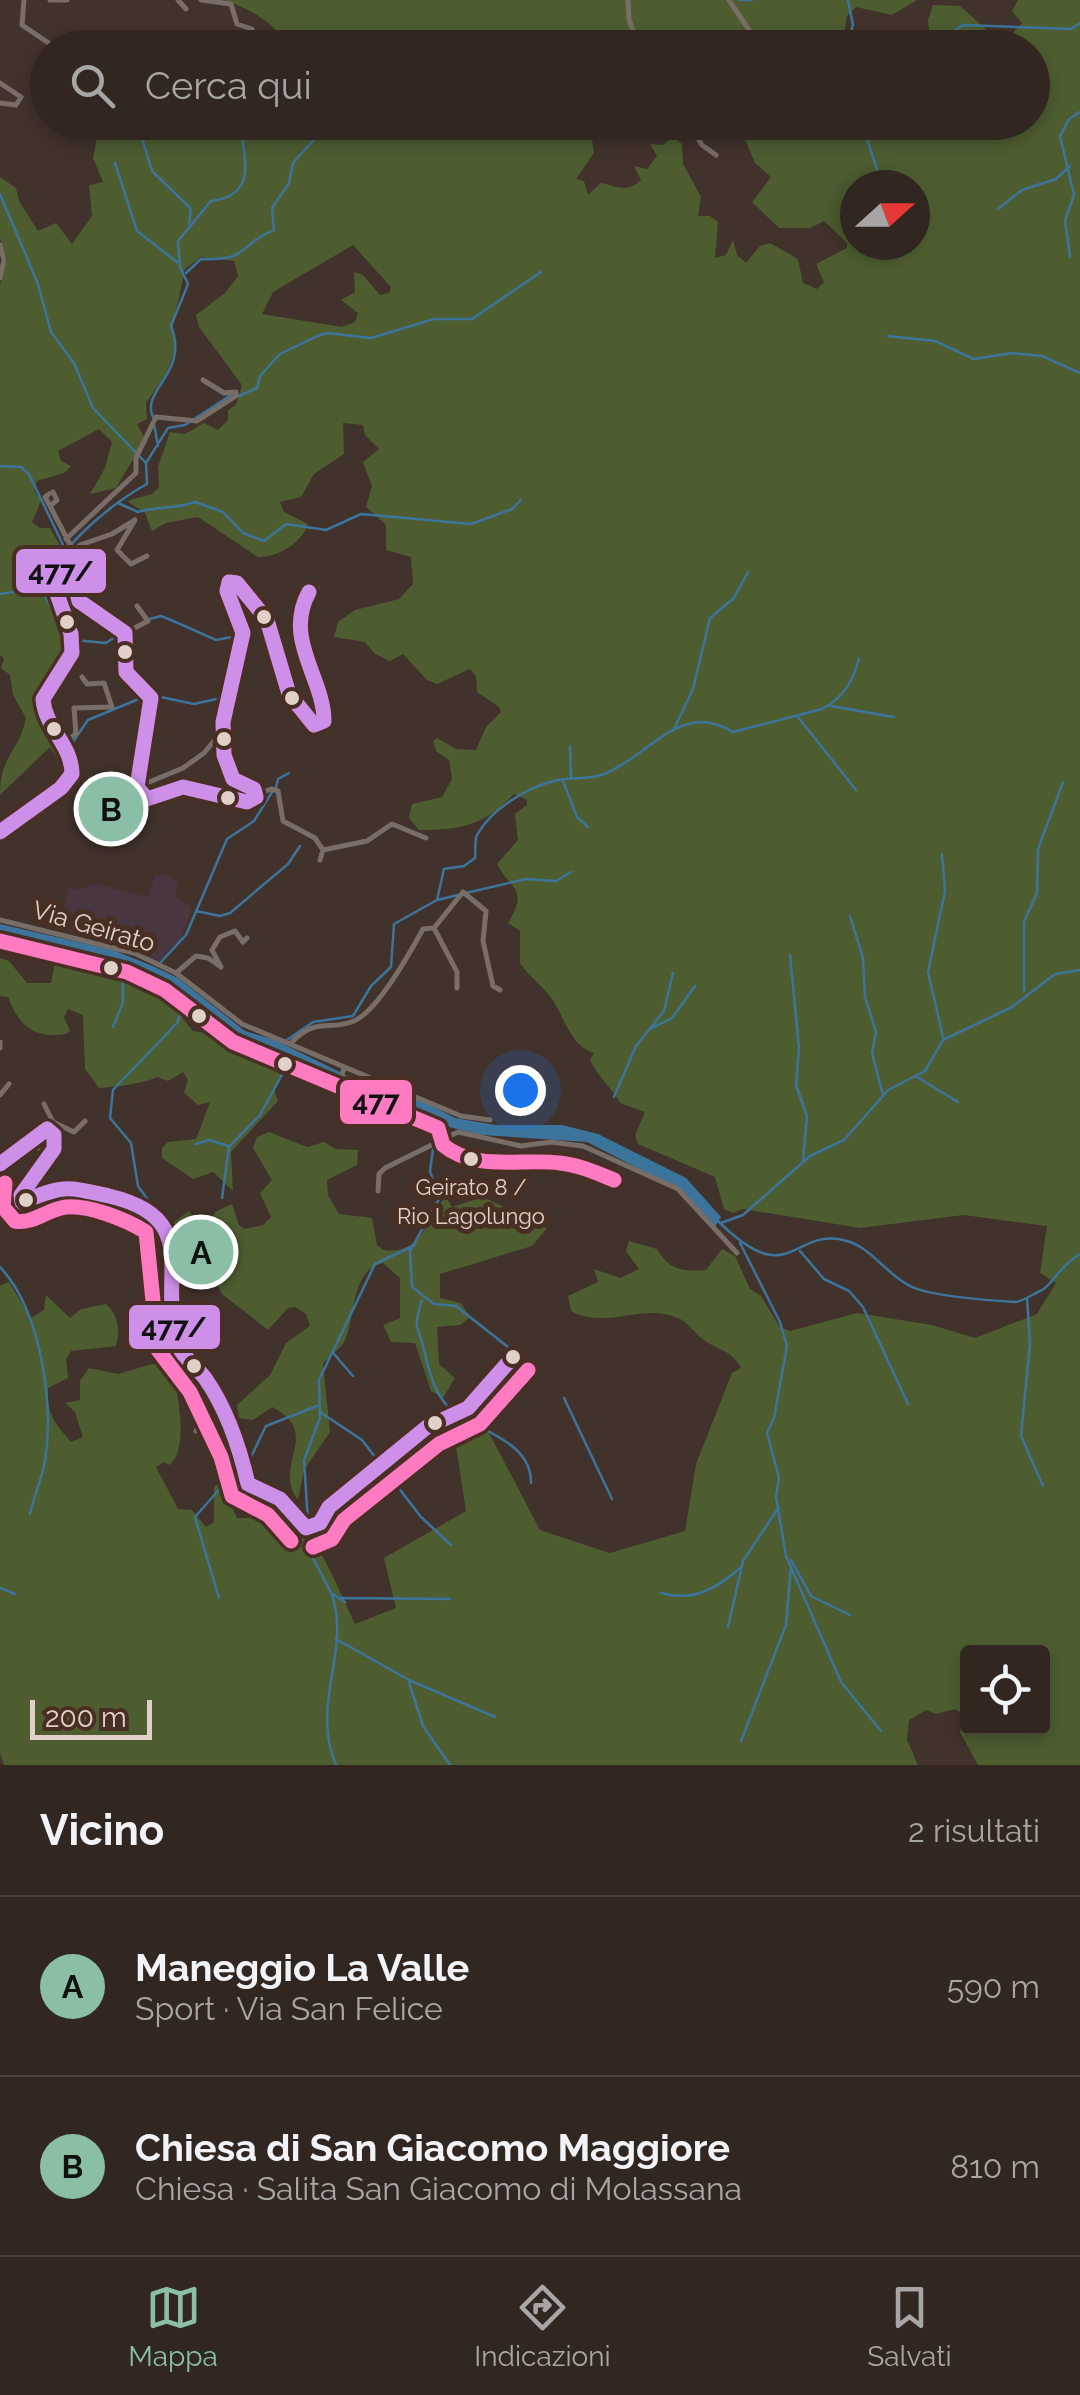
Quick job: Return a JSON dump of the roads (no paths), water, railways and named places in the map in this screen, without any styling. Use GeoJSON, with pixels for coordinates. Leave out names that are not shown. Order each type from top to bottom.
{"type":"FeatureCollection","features":[{"type":"Feature","properties":{"kind":"street"},"geometry":{"type":"LineString","coordinates":[[24,0],[22,25],[30,30]]}},
{"type":"Feature","properties":{"kind":"street"},"geometry":{"type":"LineString","coordinates":[[50,0],[67,0]]}},
{"type":"Feature","properties":{"kind":"street"},"geometry":{"type":"LineString","coordinates":[[178,0],[186,9]]}},
{"type":"Feature","properties":{"kind":"street"},"geometry":{"type":"LineString","coordinates":[[201,0],[229,3],[237,24],[252,29]]}},
{"type":"Feature","properties":{"kind":"street"},"geometry":{"type":"LineString","coordinates":[[628,0],[632,30]]}},
{"type":"Feature","properties":{"kind":"street"},"geometry":{"type":"LineString","coordinates":[[729,0],[749,30]]}},
{"type":"Feature","properties":{"kind":"street"},"geometry":{"type":"LineString","coordinates":[[0,83],[22,97],[16,105],[0,102]]}},
{"type":"Feature","properties":{"kind":"street"},"geometry":{"type":"LineString","coordinates":[[699,140],[716,155]]}},
{"type":"Feature","properties":{"kind":"street"},"geometry":{"type":"LineString","coordinates":[[0,245],[4,260],[0,278]]}},
{"type":"Feature","properties":{"kind":"street"},"geometry":{"type":"LineString","coordinates":[[67,540],[134,475],[136,457],[156,417],[190,421],[236,395],[203,380]]}},
{"type":"Feature","properties":{"kind":"street"},"geometry":{"type":"LineString","coordinates":[[51,493],[57,500],[50,506],[73,551]]}},
{"type":"Feature","properties":{"kind":"street"},"geometry":{"type":"LineString","coordinates":[[0,832],[68,781],[72,766],[45,714],[43,700],[45,688],[69,661],[74,647],[54,588],[55,578],[64,570],[73,551],[136,520],[117,549],[131,564],[148,556]]}},
{"type":"Feature","properties":{"kind":"street"},"geometry":{"type":"LineString","coordinates":[[64,570],[74,578],[79,601],[124,632]]}},
{"type":"Feature","properties":{"kind":"street"},"geometry":{"type":"LineString","coordinates":[[256,796],[254,789],[231,776],[224,755],[223,730],[242,637],[226,591],[229,582],[237,583],[270,624],[280,672],[304,718],[319,725],[326,711],[303,659],[304,603],[308,593]]}},
{"type":"Feature","properties":{"kind":"street"},"geometry":{"type":"LineString","coordinates":[[249,586],[255,610]]}},
{"type":"Feature","properties":{"kind":"street"},"geometry":{"type":"LineString","coordinates":[[124,632],[148,621],[137,606]]}},
{"type":"Feature","properties":{"kind":"street"},"geometry":{"type":"LineString","coordinates":[[124,632],[126,672],[151,693],[152,712],[140,786],[147,800],[182,787],[247,802],[271,789],[278,791],[285,824],[315,838],[323,850]]}},
{"type":"Feature","properties":{"kind":"street"},"geometry":{"type":"LineString","coordinates":[[62,744],[76,734],[74,708],[112,707],[104,683],[87,684],[82,677]]}},
{"type":"Feature","properties":{"kind":"street"},"geometry":{"type":"LineString","coordinates":[[111,798],[189,764],[223,730]]}},
{"type":"Feature","properties":{"kind":"street"},"geometry":{"type":"LineString","coordinates":[[323,850],[367,841],[392,824],[426,838]]}},
{"type":"Feature","properties":{"kind":"street"},"geometry":{"type":"LineString","coordinates":[[320,860],[323,850]]}},
{"type":"Feature","properties":{"kind":"street"},"geometry":{"type":"LineString","coordinates":[[287,1042],[318,1024],[347,1023],[361,1017],[405,968],[422,930],[434,928],[457,904],[460,893],[475,898],[486,911],[483,948],[491,964],[493,986],[500,990]]}},
{"type":"Feature","properties":{"kind":"street","name":"Via Geirato"},"geometry":{"type":"LineString","coordinates":[[0,920],[125,950],[176,974],[236,1021],[343,1070],[461,1117],[490,1120]]}},
{"type":"Feature","properties":{"kind":"street"},"geometry":{"type":"LineString","coordinates":[[434,928],[457,972],[457,988]]}},
{"type":"Feature","properties":{"kind":"street","name":"Via Geirato"},"geometry":{"type":"LineString","coordinates":[[176,974],[196,956],[211,959],[221,967],[212,950],[220,937],[235,932],[244,942],[247,938]]}},
{"type":"Feature","properties":{"kind":"street"},"geometry":{"type":"LineString","coordinates":[[337,1088],[343,1070]]}},
{"type":"Feature","properties":{"kind":"street"},"geometry":{"type":"LineString","coordinates":[[0,1095],[8,1084]]}},
{"type":"Feature","properties":{"kind":"street"},"geometry":{"type":"LineString","coordinates":[[44,1104],[52,1122],[74,1132],[85,1121]]}},
{"type":"Feature","properties":{"kind":"street"},"geometry":{"type":"LineString","coordinates":[[458,1132],[461,1117]]}},
{"type":"Feature","properties":{"kind":"street"},"geometry":{"type":"LineString","coordinates":[[0,1164],[13,1158],[38,1130],[52,1122]]}},
{"type":"Feature","properties":{"kind":"street"},"geometry":{"type":"LineString","coordinates":[[38,1130],[52,1132],[55,1146],[21,1195],[22,1202],[63,1185],[136,1202],[162,1218],[170,1237],[177,1345],[199,1372],[240,1450],[243,1471],[252,1489],[280,1499],[310,1527],[427,1426],[456,1413],[515,1355]]}},
{"type":"Feature","properties":{"kind":"street"},"geometry":{"type":"LineString","coordinates":[[378,1191],[382,1170],[458,1132],[514,1146],[550,1142],[595,1149],[678,1189],[737,1253]]}},
{"type":"Feature","properties":{"kind":"street"},"geometry":{"type":"LineString","coordinates":[[29,1141],[38,1136],[38,1148]]}},
{"type":"Feature","properties":{"kind":"street"},"geometry":{"type":"LineString","coordinates":[[196,1430],[203,1414],[199,1372]]}},
{"type":"Feature","properties":{"kind":"water"},"geometry":{"type":"Polygon","coordinates":[[[0,924],[113,950],[155,967],[178,978],[245,1031],[275,1040],[354,1079],[419,1099],[455,1118],[496,1125],[562,1125],[598,1134],[686,1178],[721,1217],[715,1227],[684,1192],[587,1142],[482,1135],[441,1125],[402,1104],[376,1099],[222,1035],[172,994],[146,982],[67,962],[57,952],[0,944],[0,924]]]}},
{"type":"Feature","properties":{"kind":"waterway"},"geometry":{"type":"LineString","coordinates":[[740,0],[752,0]]}},
{"type":"Feature","properties":{"kind":"waterway"},"geometry":{"type":"LineString","coordinates":[[848,0],[851,30]]}},
{"type":"Feature","properties":{"kind":"waterway"},"geometry":{"type":"LineString","coordinates":[[955,30],[963,25],[1071,29],[1080,23]]}},
{"type":"Feature","properties":{"kind":"waterway"},"geometry":{"type":"LineString","coordinates":[[1070,257],[1065,220],[1074,195],[1060,136],[1069,119],[1080,112]]}},
{"type":"Feature","properties":{"kind":"waterway"},"geometry":{"type":"LineString","coordinates":[[143,140],[152,171],[191,209],[189,224]]}},
{"type":"Feature","properties":{"kind":"waterway"},"geometry":{"type":"LineString","coordinates":[[153,417],[153,398],[174,356],[171,326],[188,284],[180,267],[178,241],[211,201],[227,197],[243,181],[243,140]]}},
{"type":"Feature","properties":{"kind":"waterway"},"geometry":{"type":"LineString","coordinates":[[186,273],[201,259],[237,254],[274,230],[272,208],[289,183],[293,163],[314,140]]}},
{"type":"Feature","properties":{"kind":"waterway"},"geometry":{"type":"LineString","coordinates":[[867,140],[877,170]]}},
{"type":"Feature","properties":{"kind":"waterway"},"geometry":{"type":"LineString","coordinates":[[115,163],[137,231],[177,262]]}},
{"type":"Feature","properties":{"kind":"waterway"},"geometry":{"type":"LineString","coordinates":[[998,209],[1022,190],[1056,179],[1070,166]]}},
{"type":"Feature","properties":{"kind":"waterway"},"geometry":{"type":"LineString","coordinates":[[0,194],[38,284],[51,332],[74,363],[93,408],[146,463],[147,484],[84,531],[48,579],[44,595],[57,616],[65,650],[42,685],[38,709],[66,770],[58,784],[0,824]]}},
{"type":"Feature","properties":{"kind":"waterway"},"geometry":{"type":"LineString","coordinates":[[239,396],[257,388],[260,376],[280,354],[315,337],[327,333],[371,338],[434,319],[472,319],[541,272]]}},
{"type":"Feature","properties":{"kind":"waterway"},"geometry":{"type":"LineString","coordinates":[[888,336],[935,341],[974,359],[1012,353],[1042,356],[1080,373]]}},
{"type":"Feature","properties":{"kind":"waterway"},"geometry":{"type":"LineString","coordinates":[[146,463],[168,428],[185,425],[231,395]]}},
{"type":"Feature","properties":{"kind":"waterway"},"geometry":{"type":"LineString","coordinates":[[154,424],[158,446]]}},
{"type":"Feature","properties":{"kind":"waterway"},"geometry":{"type":"LineString","coordinates":[[0,466],[21,467],[29,474],[64,547]]}},
{"type":"Feature","properties":{"kind":"waterway"},"geometry":{"type":"LineString","coordinates":[[118,503],[138,512],[195,502],[223,512],[243,533],[264,541],[286,524],[326,530],[361,514],[471,524],[512,509],[521,500]]}},
{"type":"Feature","properties":{"kind":"waterway"},"geometry":{"type":"LineString","coordinates":[[674,729],[693,689],[710,618],[734,598],[748,572]]}},
{"type":"Feature","properties":{"kind":"waterway"},"geometry":{"type":"LineString","coordinates":[[0,594],[20,591],[29,577],[43,591]]}},
{"type":"Feature","properties":{"kind":"waterway"},"geometry":{"type":"LineString","coordinates":[[146,620],[161,616],[216,640],[237,636]]}},
{"type":"Feature","properties":{"kind":"waterway"},"geometry":{"type":"LineString","coordinates":[[64,639],[106,643],[121,633]]}},
{"type":"Feature","properties":{"kind":"waterway"},"geometry":{"type":"LineString","coordinates":[[284,1042],[313,1022],[353,1016],[371,986],[391,967],[394,924],[437,900],[444,869],[464,866],[475,858],[477,835],[483,825],[512,800],[547,783],[604,774],[681,726],[697,722],[733,732],[822,709],[846,688],[859,658]]}},
{"type":"Feature","properties":{"kind":"waterway"},"geometry":{"type":"LineString","coordinates":[[151,695],[194,704],[221,698]]}},
{"type":"Feature","properties":{"kind":"waterway"},"geometry":{"type":"LineString","coordinates":[[66,752],[88,720],[146,696]]}},
{"type":"Feature","properties":{"kind":"waterway"},"geometry":{"type":"LineString","coordinates":[[831,706],[894,717]]}},
{"type":"Feature","properties":{"kind":"waterway"},"geometry":{"type":"LineString","coordinates":[[798,717],[856,790]]}},
{"type":"Feature","properties":{"kind":"waterway"},"geometry":{"type":"LineString","coordinates":[[570,746],[571,778]]}},
{"type":"Feature","properties":{"kind":"waterway"},"geometry":{"type":"LineString","coordinates":[[276,787],[278,779],[289,773]]}},
{"type":"Feature","properties":{"kind":"waterway"},"geometry":{"type":"LineString","coordinates":[[563,781],[577,817],[588,827]]}},
{"type":"Feature","properties":{"kind":"waterway"},"geometry":{"type":"LineString","coordinates":[[1024,991],[1024,922],[1037,893],[1038,849],[1063,782]]}},
{"type":"Feature","properties":{"kind":"waterway"},"geometry":{"type":"LineString","coordinates":[[161,962],[186,935],[227,839],[254,821],[272,792]]}},
{"type":"Feature","properties":{"kind":"waterway"},"geometry":{"type":"LineString","coordinates":[[196,911],[220,916],[230,913],[288,864],[300,846]]}},
{"type":"Feature","properties":{"kind":"waterway"},"geometry":{"type":"LineString","coordinates":[[942,854],[945,891],[928,972],[943,1037]]}},
{"type":"Feature","properties":{"kind":"waterway"},"geometry":{"type":"LineString","coordinates":[[466,893],[526,879],[556,881],[571,872]]}},
{"type":"Feature","properties":{"kind":"waterway"},"geometry":{"type":"LineString","coordinates":[[437,900],[458,895]]}},
{"type":"Feature","properties":{"kind":"waterway"},"geometry":{"type":"LineString","coordinates":[[850,916],[863,958],[865,997],[876,1032],[872,1053],[883,1095]]}},
{"type":"Feature","properties":{"kind":"waterway"},"geometry":{"type":"LineString","coordinates":[[790,955],[799,1048],[796,1085],[807,1116],[803,1160]]}},
{"type":"Feature","properties":{"kind":"waterway"},"geometry":{"type":"LineString","coordinates":[[721,1223],[743,1215],[810,1156],[844,1140],[888,1090],[925,1071],[943,1040],[1012,1007],[1055,974],[1080,970]]}},
{"type":"Feature","properties":{"kind":"waterway"},"geometry":{"type":"LineString","coordinates":[[614,1097],[636,1046],[664,1011],[673,973]]}},
{"type":"Feature","properties":{"kind":"waterway"},"geometry":{"type":"LineString","coordinates":[[113,1027],[123,1002],[123,975]]}},
{"type":"Feature","properties":{"kind":"waterway"},"geometry":{"type":"LineString","coordinates":[[652,1028],[672,1018],[695,986]]}},
{"type":"Feature","properties":{"kind":"waterway"},"geometry":{"type":"LineString","coordinates":[[150,1203],[138,1186],[131,1143],[110,1118],[113,1090],[177,1023],[185,1002]]}},
{"type":"Feature","properties":{"kind":"waterway"},"geometry":{"type":"LineString","coordinates":[[222,1198],[229,1147],[260,1115],[289,1062]]}},
{"type":"Feature","properties":{"kind":"waterway"},"geometry":{"type":"LineString","coordinates":[[917,1077],[958,1102]]}},
{"type":"Feature","properties":{"kind":"waterway"},"geometry":{"type":"LineString","coordinates":[[437,1121],[430,1171],[439,1199],[410,1251],[412,1287],[434,1304],[456,1306],[508,1347]]}},
{"type":"Feature","properties":{"kind":"waterway"},"geometry":{"type":"LineString","coordinates":[[196,1144],[209,1140],[228,1146]]}},
{"type":"Feature","properties":{"kind":"waterway"},"geometry":{"type":"LineString","coordinates":[[716,1219],[760,1252],[776,1255],[829,1239],[847,1241],[864,1249],[910,1286],[977,1299],[1025,1299],[1045,1288],[1080,1254]]}},
{"type":"Feature","properties":{"kind":"waterway"},"geometry":{"type":"LineString","coordinates":[[740,1243],[780,1322],[787,1346],[774,1418],[767,1433],[779,1478],[776,1497],[786,1556],[841,1682],[881,1731]]}},
{"type":"Feature","properties":{"kind":"waterway"},"geometry":{"type":"LineString","coordinates":[[345,1602],[331,1593],[310,1552],[304,1460],[320,1418],[319,1380],[375,1264],[415,1245]]}},
{"type":"Feature","properties":{"kind":"waterway"},"geometry":{"type":"LineString","coordinates":[[800,1251],[824,1279],[849,1291],[863,1307],[908,1404]]}},
{"type":"Feature","properties":{"kind":"waterway"},"geometry":{"type":"LineString","coordinates":[[0,1267],[26,1308],[46,1385],[45,1461],[30,1514]]}},
{"type":"Feature","properties":{"kind":"waterway"},"geometry":{"type":"LineString","coordinates":[[1027,1298],[1030,1344],[1021,1436],[1043,1486]]}},
{"type":"Feature","properties":{"kind":"waterway"},"geometry":{"type":"LineString","coordinates":[[422,1300],[417,1326],[440,1396],[454,1411],[521,1454],[531,1483]]}},
{"type":"Feature","properties":{"kind":"waterway"},"geometry":{"type":"LineString","coordinates":[[334,1354],[353,1376]]}},
{"type":"Feature","properties":{"kind":"waterway"},"geometry":{"type":"LineString","coordinates":[[564,1398],[612,1499]]}},
{"type":"Feature","properties":{"kind":"waterway"},"geometry":{"type":"LineString","coordinates":[[228,1481],[246,1467],[266,1426],[317,1406]]}},
{"type":"Feature","properties":{"kind":"waterway"},"geometry":{"type":"LineString","coordinates":[[320,1412],[362,1440],[421,1517],[451,1545]]}},
{"type":"Feature","properties":{"kind":"waterway"},"geometry":{"type":"LineString","coordinates":[[219,1598],[195,1517],[224,1484]]}},
{"type":"Feature","properties":{"kind":"waterway"},"geometry":{"type":"LineString","coordinates":[[728,1627],[743,1561],[779,1507]]}},
{"type":"Feature","properties":{"kind":"waterway"},"geometry":{"type":"LineString","coordinates":[[791,1560],[811,1596],[850,1615]]}},
{"type":"Feature","properties":{"kind":"waterway"},"geometry":{"type":"LineString","coordinates":[[741,1741],[786,1625],[791,1566]]}},
{"type":"Feature","properties":{"kind":"waterway"},"geometry":{"type":"LineString","coordinates":[[661,1593],[683,1596],[704,1592],[740,1568]]}},
{"type":"Feature","properties":{"kind":"waterway"},"geometry":{"type":"LineString","coordinates":[[0,1588],[15,1594]]}},
{"type":"Feature","properties":{"kind":"waterway"},"geometry":{"type":"LineString","coordinates":[[332,1595],[337,1637],[327,1721],[336,1765]]}},
{"type":"Feature","properties":{"kind":"waterway"},"geometry":{"type":"LineString","coordinates":[[341,1598],[450,1599]]}},
{"type":"Feature","properties":{"kind":"waterway"},"geometry":{"type":"LineString","coordinates":[[336,1639],[409,1680],[495,1717]]}},
{"type":"Feature","properties":{"kind":"waterway"},"geometry":{"type":"LineString","coordinates":[[409,1682],[423,1726],[450,1765]]}},
{"type":"Feature","properties":{"kind":"place","name":"Chiesa di San Giacomo Maggiore"},"geometry":{"type":"Point","coordinates":[111,809]}},
{"type":"Feature","properties":{"kind":"place","name":"Geirato 8 / Rio Lagolungo"},"geometry":{"type":"Point","coordinates":[471,1159]}},
{"type":"Feature","properties":{"kind":"place","name":"Maneggio La Valle"},"geometry":{"type":"Point","coordinates":[201,1252]}}]}
